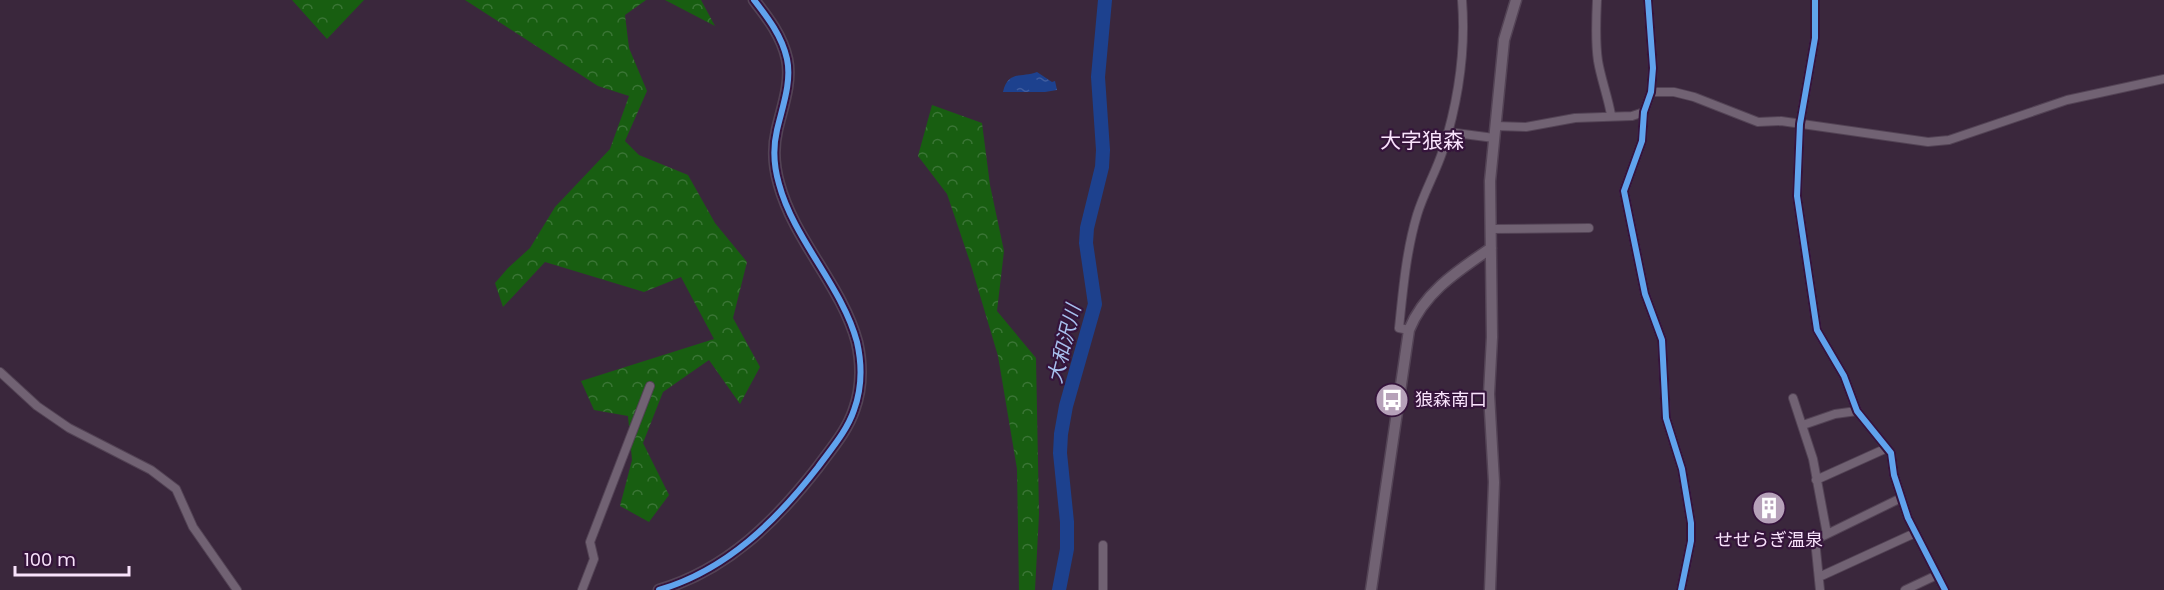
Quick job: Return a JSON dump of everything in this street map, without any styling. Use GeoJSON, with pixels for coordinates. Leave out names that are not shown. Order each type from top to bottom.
{"type":"FeatureCollection","features":[{"type":"Feature","properties":{"kind":"street"},"geometry":{"type":"LineString","coordinates":[[659,590],[689,579],[725,559],[744,547],[762,530],[834,446],[847,426],[859,394],[861,376],[859,356],[851,326],[789,212],[778,183],[776,133],[788,81],[788,61],[777,33],[754,0]]}},
{"type":"Feature","properties":{"kind":"street"},"geometry":{"type":"LineString","coordinates":[[1409,330],[1399,328],[1411,238],[1418,213],[1437,166],[1454,107],[1464,43],[1462,0]]}},
{"type":"Feature","properties":{"kind":"street"},"geometry":{"type":"LineString","coordinates":[[1490,590],[1494,482],[1489,394],[1492,329],[1490,181],[1504,40],[1516,0]]}},
{"type":"Feature","properties":{"kind":"street"},"geometry":{"type":"LineString","coordinates":[[1597,0],[1598,64],[1606,88],[1611,115]]}},
{"type":"Feature","properties":{"kind":"street"},"geometry":{"type":"LineString","coordinates":[[1648,0],[1653,68],[1651,92],[1644,112],[1642,141],[1624,191],[1645,294],[1662,340],[1666,418],[1682,470],[1691,523],[1690,541],[1680,584],[1681,590]]}},
{"type":"Feature","properties":{"kind":"street"},"geometry":{"type":"LineString","coordinates":[[1815,0],[1815,38],[1800,124],[1797,203],[1817,330],[1844,376],[1857,411],[1891,453],[1901,498],[1915,533],[1945,590]]}},
{"type":"Feature","properties":{"kind":"street"},"geometry":{"type":"LineString","coordinates":[[1651,92],[1674,92],[1694,97],[1758,122],[1781,121],[1928,142],[1959,137],[2067,100],[2164,79]]}},
{"type":"Feature","properties":{"kind":"street"},"geometry":{"type":"LineString","coordinates":[[1495,126],[1526,127],[1575,118],[1632,116],[1644,112]]}},
{"type":"Feature","properties":{"kind":"street"},"geometry":{"type":"LineString","coordinates":[[1448,132],[1494,138]]}},
{"type":"Feature","properties":{"kind":"street"},"geometry":{"type":"LineString","coordinates":[[1491,229],[1589,228]]}},
{"type":"Feature","properties":{"kind":"street"},"geometry":{"type":"LineString","coordinates":[[1371,590],[1409,330],[1416,316],[1441,285],[1491,248]]}},
{"type":"Feature","properties":{"kind":"street"},"geometry":{"type":"LineString","coordinates":[[0,372],[37,406],[69,428],[151,470],[176,489],[193,527],[237,590]]}},
{"type":"Feature","properties":{"kind":"street"},"geometry":{"type":"LineString","coordinates":[[582,590],[594,560],[590,542],[650,386]]}},
{"type":"Feature","properties":{"kind":"street"},"geometry":{"type":"LineString","coordinates":[[1793,398],[1813,459],[1827,534]]}},
{"type":"Feature","properties":{"kind":"street"},"geometry":{"type":"LineString","coordinates":[[1803,425],[1835,414],[1857,411]]}},
{"type":"Feature","properties":{"kind":"street"},"geometry":{"type":"LineString","coordinates":[[1816,480],[1887,448]]}},
{"type":"Feature","properties":{"kind":"street"},"geometry":{"type":"LineString","coordinates":[[1820,590],[1815,540],[1901,498]]}},
{"type":"Feature","properties":{"kind":"street"},"geometry":{"type":"LineString","coordinates":[[1819,577],[1915,533]]}},
{"type":"Feature","properties":{"kind":"street"},"geometry":{"type":"LineString","coordinates":[[1103,590],[1104,545]]}},
{"type":"Feature","properties":{"kind":"street"},"geometry":{"type":"LineString","coordinates":[[1905,590],[1937,575]]}},
{"type":"Feature","properties":{"kind":"green space"},"geometry":{"type":"Polygon","coordinates":[[[292,0],[364,0],[327,39],[292,0]]]}},
{"type":"Feature","properties":{"kind":"green space"},"geometry":{"type":"Polygon","coordinates":[[[465,0],[646,0],[625,15],[629,48],[647,91],[625,141],[639,155],[688,175],[715,223],[747,262],[733,318],[760,367],[740,404],[709,360],[663,392],[643,443],[669,495],[649,522],[620,506],[632,460],[628,416],[594,410],[581,381],[714,339],[681,277],[644,292],[545,262],[503,307],[495,283],[530,248],[555,207],[610,149],[629,96],[598,86],[465,0]]]}},
{"type":"Feature","properties":{"kind":"green space"},"geometry":{"type":"Polygon","coordinates":[[[665,0],[701,0],[715,26],[665,0]]]}},
{"type":"Feature","properties":{"kind":"green space"},"geometry":{"type":"Polygon","coordinates":[[[932,105],[982,123],[990,185],[1004,251],[997,311],[1036,358],[1039,514],[1035,590],[1019,590],[1017,469],[998,356],[947,194],[918,156],[932,105]]]}},
{"type":"Feature","properties":{"kind":"water"},"geometry":{"type":"Polygon","coordinates":[[[1037,72],[1052,82],[1055,81],[1057,90],[1003,92],[1008,80],[1037,72]]]}},
{"type":"Feature","properties":{"kind":"waterway","name":"大和沢川"},"geometry":{"type":"LineString","coordinates":[[1059,590],[1067,549],[1067,522],[1060,453],[1061,434],[1066,406],[1095,304],[1086,243],[1087,228],[1102,167],[1098,77],[1105,0]]}},
{"type":"Feature","properties":{"kind":"cycle path"},"geometry":{"type":"LineString","coordinates":[[659,590],[707,570],[728,557],[767,524],[802,487],[838,440],[851,418],[859,393],[860,359],[850,321],[795,224],[779,184],[775,164],[775,143],[786,95],[787,59],[778,35],[754,0]]}},
{"type":"Feature","properties":{"kind":"cycle path"},"geometry":{"type":"LineString","coordinates":[[1648,0],[1653,68],[1651,92],[1644,112],[1642,141],[1624,191],[1645,294],[1662,340],[1666,418],[1682,469],[1691,523],[1691,541],[1681,590]]}},
{"type":"Feature","properties":{"kind":"cycle path"},"geometry":{"type":"LineString","coordinates":[[1815,0],[1815,38],[1800,124],[1797,196],[1817,330],[1844,376],[1857,411],[1891,453],[1894,475],[1908,518],[1945,590]]}},
{"type":"Feature","properties":{"kind":"place","name":"狼森南口"},"geometry":{"type":"Point","coordinates":[1392,400]}},
{"type":"Feature","properties":{"kind":"place","name":"せせらぎ温泉"},"geometry":{"type":"Point","coordinates":[1769,508]}},
{"type":"Feature","properties":{"kind":"district","name":"大字狼森"},"geometry":{"type":"Point","coordinates":[1422,141]}}]}
